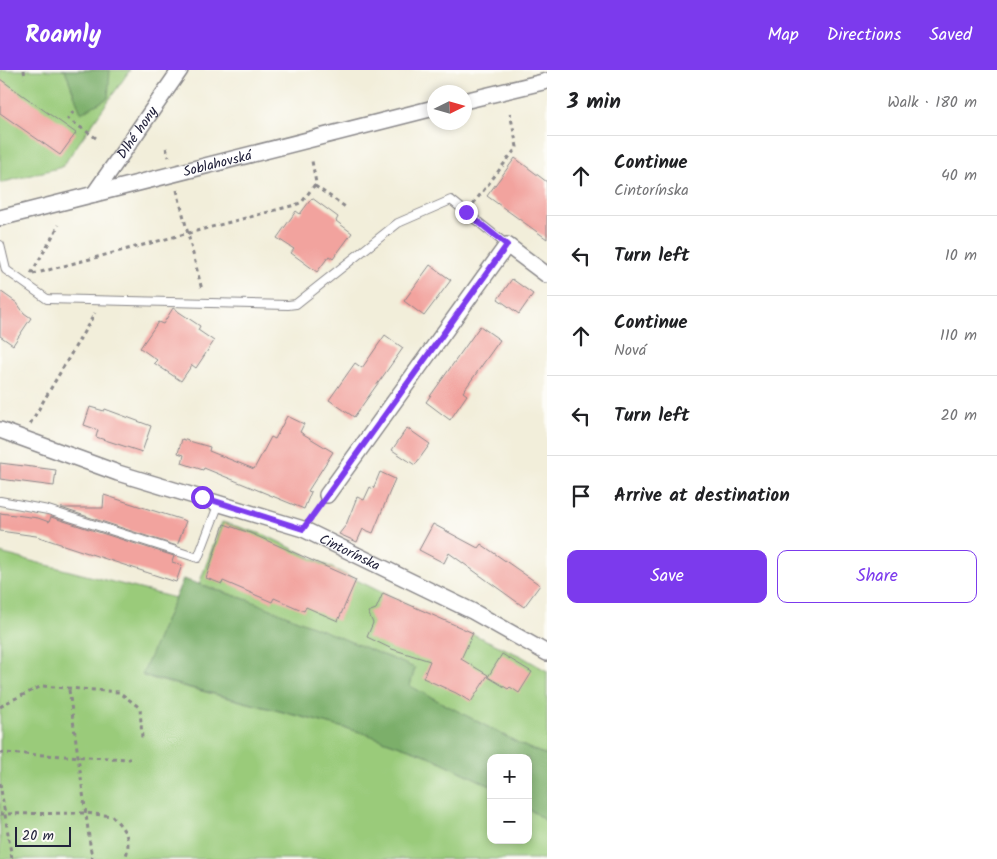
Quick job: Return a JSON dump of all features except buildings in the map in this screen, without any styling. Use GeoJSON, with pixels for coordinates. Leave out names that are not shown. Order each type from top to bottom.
{"type":"FeatureCollection","features":[{"type":"Feature","properties":{"kind":"street","name":"Dlhé hony"},"geometry":{"type":"LineString","coordinates":[[94,194],[180,70]]}},
{"type":"Feature","properties":{"kind":"street"},"geometry":{"type":"LineString","coordinates":[[472,98],[547,81]]}},
{"type":"Feature","properties":{"kind":"street","name":"Soblahovská"},"geometry":{"type":"LineString","coordinates":[[0,218],[427,110]]}},
{"type":"Feature","properties":{"kind":"street"},"geometry":{"type":"LineString","coordinates":[[327,495],[507,245],[547,275]]}},
{"type":"Feature","properties":{"kind":"street","name":"Cintorínska"},"geometry":{"type":"LineString","coordinates":[[0,430],[118,473],[303,529],[472,611],[547,653]]}},
{"type":"Feature","properties":{"kind":"lane"},"geometry":{"type":"LineString","coordinates":[[0,245],[6,270],[47,299],[288,305],[296,304],[398,223],[451,200],[507,245]]}},
{"type":"Feature","properties":{"kind":"lane"},"geometry":{"type":"LineString","coordinates":[[0,501],[48,510],[198,558],[219,503]]}},
{"type":"Feature","properties":{"kind":"path"},"geometry":{"type":"LineString","coordinates":[[24,70],[25,78]]}},
{"type":"Feature","properties":{"kind":"path"},"geometry":{"type":"LineString","coordinates":[[74,111],[68,119],[96,138]]}},
{"type":"Feature","properties":{"kind":"path"},"geometry":{"type":"LineString","coordinates":[[466,212],[517,147],[510,113]]}},
{"type":"Feature","properties":{"kind":"path"},"geometry":{"type":"LineString","coordinates":[[166,148],[169,157]]}},
{"type":"Feature","properties":{"kind":"path"},"geometry":{"type":"LineString","coordinates":[[31,274],[295,205],[302,202],[316,183],[312,161]]}},
{"type":"Feature","properties":{"kind":"path"},"geometry":{"type":"LineString","coordinates":[[176,184],[205,303]]}},
{"type":"Feature","properties":{"kind":"path"},"geometry":{"type":"LineString","coordinates":[[314,186],[347,208]]}},
{"type":"Feature","properties":{"kind":"path"},"geometry":{"type":"LineString","coordinates":[[24,283],[59,225]]}},
{"type":"Feature","properties":{"kind":"path"},"geometry":{"type":"LineString","coordinates":[[22,439],[103,299]]}},
{"type":"Feature","properties":{"kind":"path"},"geometry":{"type":"LineString","coordinates":[[0,707],[42,686],[68,690],[118,692],[140,708],[142,738]]}},
{"type":"Feature","properties":{"kind":"path"},"geometry":{"type":"LineString","coordinates":[[68,690],[92,859]]}},
{"type":"Feature","properties":{"kind":"path"},"geometry":{"type":"LineString","coordinates":[[0,753],[130,759]]}},
{"type":"Feature","properties":{"kind":"path"},"geometry":{"type":"LineString","coordinates":[[0,783],[2,814],[12,859]]}},
{"type":"Feature","properties":{"kind":"path"},"geometry":{"type":"LineString","coordinates":[[2,814],[85,813],[112,816],[125,830],[129,849],[125,859]]}},
{"type":"Feature","properties":{"kind":"green space"},"geometry":{"type":"Polygon","coordinates":[[[0,70],[130,70],[62,167],[0,183],[0,70]]]}},
{"type":"Feature","properties":{"kind":"green space"},"geometry":{"type":"Polygon","coordinates":[[[65,70],[110,70],[108,98],[81,113],[65,70]]]}},
{"type":"Feature","properties":{"kind":"green space"},"geometry":{"type":"Polygon","coordinates":[[[222,522],[265,535],[383,593],[521,656],[547,671],[547,755],[528,748],[409,686],[414,668],[251,601],[199,584],[222,522]]]}},
{"type":"Feature","properties":{"kind":"green space"},"geometry":{"type":"Polygon","coordinates":[[[0,553],[175,598],[143,676],[360,732],[429,756],[487,784],[487,844],[532,844],[532,811],[547,822],[547,859],[0,859],[0,553]]]}},
{"type":"Feature","properties":{"kind":"green space"},"geometry":{"type":"Polygon","coordinates":[[[183,579],[251,601],[415,668],[410,686],[528,748],[547,755],[547,822],[532,811],[532,754],[487,754],[487,784],[429,756],[360,732],[142,675],[183,579]]]}},
{"type":"Feature","properties":{"kind":"route"},"geometry":{"type":"LineString","coordinates":[[202,497],[303,529],[507,245],[466,212]]}}]}
